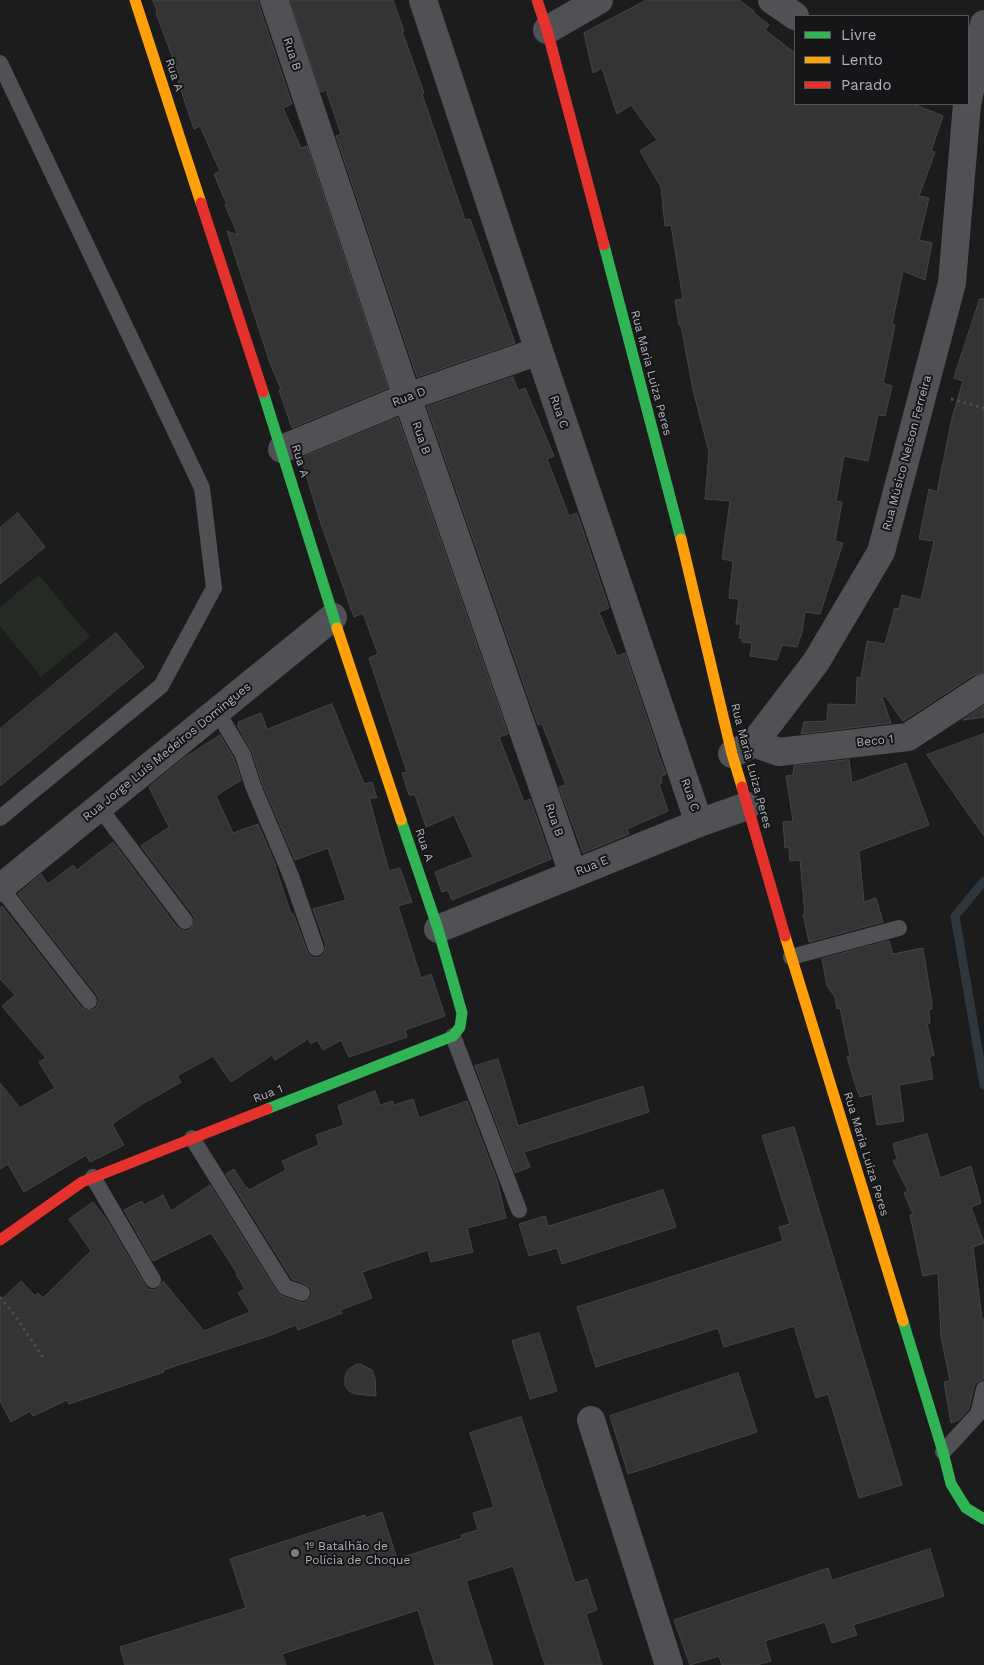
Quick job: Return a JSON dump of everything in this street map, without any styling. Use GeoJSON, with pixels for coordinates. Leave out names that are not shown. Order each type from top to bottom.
{"type":"FeatureCollection","features":[{"type":"Feature","properties":{"kind":"street","name":"Rua A"},"geometry":{"type":"LineString","coordinates":[[135,0],[282,449],[333,617],[438,929]]}},
{"type":"Feature","properties":{"kind":"street","name":"Rua B"},"geometry":{"type":"LineString","coordinates":[[274,0],[407,397],[572,874]]}},
{"type":"Feature","properties":{"kind":"street","name":"Rua C"},"geometry":{"type":"LineString","coordinates":[[423,0],[539,351],[699,823]]}},
{"type":"Feature","properties":{"kind":"street","name":"Rua Maria Luiza Peres"},"geometry":{"type":"LineString","coordinates":[[537,0],[547,30],[687,562],[743,748],[747,806],[791,956],[943,1452],[951,1484],[966,1508],[984,1519]]}},
{"type":"Feature","properties":{"kind":"street"},"geometry":{"type":"LineString","coordinates":[[547,30],[599,0]]}},
{"type":"Feature","properties":{"kind":"street"},"geometry":{"type":"LineString","coordinates":[[772,0],[794,15]]}},
{"type":"Feature","properties":{"kind":"street"},"geometry":{"type":"LineString","coordinates":[[969,93],[984,24]]}},
{"type":"Feature","properties":{"kind":"street","name":"Rua Músico Nelson Ferreira"},"geometry":{"type":"LineString","coordinates":[[743,748],[816,662],[881,552],[952,283],[967,105]]}},
{"type":"Feature","properties":{"kind":"street","name":"Rua D"},"geometry":{"type":"LineString","coordinates":[[282,449],[407,397],[539,351]]}},
{"type":"Feature","properties":{"kind":"street","name":"Rua Jorge Luís Medeiros Domingues"},"geometry":{"type":"LineString","coordinates":[[0,888],[333,617]]}},
{"type":"Feature","properties":{"kind":"street","name":"Beco 1"},"geometry":{"type":"LineString","coordinates":[[743,748],[779,752],[908,738],[984,688]]}},
{"type":"Feature","properties":{"kind":"street","name":"Rua E"},"geometry":{"type":"LineString","coordinates":[[438,929],[699,823],[747,806]]}},
{"type":"Feature","properties":{"kind":"street"},"geometry":{"type":"LineString","coordinates":[[438,929],[462,1013],[460,1027],[453,1036]]}},
{"type":"Feature","properties":{"kind":"street","name":"Rua 1"},"geometry":{"type":"LineString","coordinates":[[0,1240],[82,1182],[93,1177],[453,1036]]}},
{"type":"Feature","properties":{"kind":"street"},"geometry":{"type":"LineString","coordinates":[[591,1420],[669,1665]]}},
{"type":"Feature","properties":{"kind":"lane"},"geometry":{"type":"LineString","coordinates":[[0,63],[202,488],[214,588],[161,686],[0,818]]}},
{"type":"Feature","properties":{"kind":"lane"},"geometry":{"type":"LineString","coordinates":[[217,712],[243,755],[253,786],[291,876],[316,948]]}},
{"type":"Feature","properties":{"kind":"lane"},"geometry":{"type":"LineString","coordinates":[[99,807],[185,921]]}},
{"type":"Feature","properties":{"kind":"lane"},"geometry":{"type":"LineString","coordinates":[[0,888],[89,1001]]}},
{"type":"Feature","properties":{"kind":"lane"},"geometry":{"type":"LineString","coordinates":[[791,956],[899,928]]}},
{"type":"Feature","properties":{"kind":"lane"},"geometry":{"type":"LineString","coordinates":[[453,1036],[519,1210]]}},
{"type":"Feature","properties":{"kind":"lane"},"geometry":{"type":"LineString","coordinates":[[192,1138],[285,1287],[302,1293]]}},
{"type":"Feature","properties":{"kind":"lane"},"geometry":{"type":"LineString","coordinates":[[93,1177],[153,1280]]}},
{"type":"Feature","properties":{"kind":"lane"},"geometry":{"type":"LineString","coordinates":[[943,1452],[978,1414],[984,1389]]}},
{"type":"Feature","properties":{"kind":"path"},"geometry":{"type":"LineString","coordinates":[[923,391],[984,408]]}},
{"type":"Feature","properties":{"kind":"path"},"geometry":{"type":"LineString","coordinates":[[0,1297],[44,1359]]}},
{"type":"Feature","properties":{"kind":"shaded area"},"geometry":{"type":"Polygon","coordinates":[[[39,575],[90,637],[41,677],[0,626],[0,607],[39,575]]]}},
{"type":"Feature","properties":{"kind":"building"},"geometry":{"type":"Polygon","coordinates":[[[153,0],[259,0],[259,5],[292,104],[283,108],[301,148],[307,146],[388,388],[292,428],[279,390],[281,389],[270,363],[227,231],[238,235],[214,174],[220,171],[200,126],[194,129],[178,81],[181,80],[153,0]]]}},
{"type":"Feature","properties":{"kind":"building"},"geometry":{"type":"Polygon","coordinates":[[[290,0],[393,0],[424,93],[422,94],[465,220],[470,219],[515,343],[417,377],[336,136],[341,134],[326,90],[321,92],[290,0]]]}},
{"type":"Feature","properties":{"kind":"building"},"geometry":{"type":"Polygon","coordinates":[[[647,0],[739,0],[769,25],[765,30],[794,52],[794,105],[916,105],[943,116],[931,151],[935,152],[919,196],[929,198],[919,240],[932,243],[925,280],[903,271],[892,324],[895,325],[883,383],[892,386],[885,416],[878,415],[868,461],[844,456],[836,501],[842,502],[835,541],[843,543],[820,614],[805,612],[802,632],[797,647],[782,645],[777,660],[750,656],[752,643],[742,642],[742,638],[739,638],[741,624],[736,624],[739,599],[729,598],[733,561],[722,559],[730,501],[705,499],[709,452],[693,390],[681,325],[679,325],[675,300],[683,299],[671,225],[665,226],[661,187],[640,151],[657,140],[631,105],[617,114],[602,68],[593,73],[584,33],[647,0]]]}},
{"type":"Feature","properties":{"kind":"building"},"geometry":{"type":"Polygon","coordinates":[[[980,299],[984,299],[984,673],[974,675],[903,721],[885,696],[882,697],[891,723],[801,734],[804,722],[827,721],[828,704],[856,705],[857,677],[861,678],[867,641],[885,644],[895,608],[899,609],[902,595],[921,600],[934,541],[919,539],[929,489],[937,492],[952,418],[963,381],[954,378],[980,299]]]}},
{"type":"Feature","properties":{"kind":"building"},"geometry":{"type":"Polygon","coordinates":[[[513,377],[518,391],[525,388],[554,456],[547,459],[569,516],[577,513],[609,608],[599,612],[617,656],[625,653],[666,774],[661,777],[662,783],[659,784],[668,811],[627,829],[629,834],[583,853],[559,787],[566,785],[542,724],[538,725],[427,407],[513,377]]]}},
{"type":"Feature","properties":{"kind":"building"},"geometry":{"type":"Polygon","coordinates":[[[398,418],[508,734],[499,737],[524,802],[530,799],[551,859],[452,900],[448,890],[442,892],[435,872],[473,857],[454,815],[426,827],[415,795],[409,795],[402,773],[407,772],[369,658],[378,654],[363,613],[354,617],[321,524],[301,458],[398,418]]]}},
{"type":"Feature","properties":{"kind":"building"},"geometry":{"type":"Polygon","coordinates":[[[18,513],[45,547],[0,584],[0,528],[18,513]]]}},
{"type":"Feature","properties":{"kind":"building"},"geometry":{"type":"Polygon","coordinates":[[[116,633],[144,667],[0,786],[0,729],[116,633]]]}},
{"type":"Feature","properties":{"kind":"building"},"geometry":{"type":"Polygon","coordinates":[[[332,704],[364,784],[372,782],[377,798],[369,798],[389,871],[400,868],[412,902],[398,906],[421,978],[431,974],[445,1016],[405,1030],[407,1037],[349,1057],[341,1040],[323,1050],[317,1040],[311,1044],[308,1039],[275,1060],[272,1055],[231,1082],[213,1056],[177,1076],[181,1082],[150,1099],[112,1124],[124,1145],[90,1162],[86,1155],[24,1192],[8,1164],[0,1169],[0,1083],[20,1108],[55,1088],[39,1062],[46,1058],[2,1006],[15,995],[0,979],[0,908],[2,906],[81,1007],[86,1010],[95,1009],[99,999],[97,995],[18,894],[41,874],[48,884],[73,865],[77,870],[113,842],[177,927],[186,931],[191,929],[195,920],[193,915],[141,846],[169,827],[149,787],[184,758],[220,735],[234,759],[241,780],[216,796],[233,833],[258,824],[276,866],[291,914],[293,913],[307,951],[314,958],[320,957],[324,954],[326,945],[313,909],[346,900],[328,848],[295,860],[262,783],[252,752],[237,725],[239,724],[238,722],[261,713],[267,729],[332,704]]]}},
{"type":"Feature","properties":{"kind":"building"},"geometry":{"type":"Polygon","coordinates":[[[984,706],[984,717],[963,720],[984,706]]]}},
{"type":"Feature","properties":{"kind":"building"},"geometry":{"type":"Polygon","coordinates":[[[984,734],[984,836],[927,755],[984,734]]]}},
{"type":"Feature","properties":{"kind":"building"},"geometry":{"type":"Polygon","coordinates":[[[849,760],[852,783],[906,763],[929,825],[859,851],[864,902],[876,898],[883,922],[809,942],[803,914],[805,914],[800,860],[790,861],[789,847],[785,848],[783,822],[793,821],[786,776],[793,775],[794,766],[849,760]]]}},
{"type":"Feature","properties":{"kind":"building"},"geometry":{"type":"Polygon","coordinates":[[[889,941],[893,954],[923,948],[932,1004],[932,1009],[929,1009],[930,1023],[927,1023],[934,1055],[929,1057],[933,1079],[899,1085],[904,1121],[877,1125],[872,1094],[860,1097],[856,1087],[847,1057],[850,1056],[840,1008],[837,1009],[835,997],[827,986],[822,959],[889,941]]]}},
{"type":"Feature","properties":{"kind":"building"},"geometry":{"type":"Polygon","coordinates":[[[498,1059],[518,1126],[643,1086],[649,1112],[524,1152],[530,1167],[515,1173],[475,1066],[498,1059]]]}},
{"type":"Feature","properties":{"kind":"building"},"geometry":{"type":"Polygon","coordinates":[[[375,1091],[380,1105],[393,1101],[394,1105],[413,1099],[419,1118],[467,1101],[497,1180],[506,1218],[467,1228],[473,1252],[431,1262],[428,1250],[362,1272],[372,1298],[340,1310],[342,1313],[298,1330],[296,1325],[69,1404],[67,1400],[33,1416],[30,1411],[11,1422],[0,1401],[0,1301],[21,1281],[35,1296],[38,1293],[43,1298],[91,1251],[69,1219],[93,1202],[106,1219],[148,1289],[154,1290],[158,1288],[163,1281],[204,1331],[250,1312],[238,1293],[245,1289],[211,1233],[153,1261],[124,1210],[142,1201],[144,1205],[163,1195],[171,1211],[210,1185],[277,1292],[282,1296],[304,1303],[311,1297],[310,1287],[292,1279],[226,1174],[234,1169],[249,1190],[286,1170],[282,1161],[319,1145],[316,1135],[344,1125],[338,1106],[375,1091]]]}},
{"type":"Feature","properties":{"kind":"building"},"geometry":{"type":"Polygon","coordinates":[[[794,1127],[902,1485],[859,1498],[828,1394],[816,1398],[794,1326],[724,1347],[718,1328],[596,1367],[577,1307],[783,1241],[779,1227],[790,1224],[762,1136],[794,1127]]]}},
{"type":"Feature","properties":{"kind":"building"},"geometry":{"type":"Polygon","coordinates":[[[927,1134],[940,1178],[971,1166],[981,1203],[971,1207],[984,1243],[973,1247],[982,1319],[984,1319],[984,1379],[977,1382],[974,1386],[969,1409],[959,1420],[951,1423],[944,1382],[950,1381],[941,1336],[938,1273],[923,1276],[910,1215],[913,1214],[904,1193],[908,1191],[893,1161],[897,1159],[893,1144],[927,1134]]]}},
{"type":"Feature","properties":{"kind":"building"},"geometry":{"type":"Polygon","coordinates":[[[663,1190],[676,1227],[562,1264],[557,1248],[529,1256],[519,1224],[545,1216],[548,1226],[663,1190]]]}},
{"type":"Feature","properties":{"kind":"building"},"geometry":{"type":"Polygon","coordinates":[[[539,1333],[557,1391],[530,1399],[512,1341],[539,1333]]]}},
{"type":"Feature","properties":{"kind":"building"},"geometry":{"type":"Polygon","coordinates":[[[360,1364],[372,1370],[375,1378],[376,1396],[355,1394],[349,1391],[345,1385],[345,1376],[348,1370],[360,1364]]]}},
{"type":"Feature","properties":{"kind":"building"},"geometry":{"type":"Polygon","coordinates":[[[738,1373],[757,1432],[628,1474],[610,1416],[738,1373]]]}},
{"type":"Feature","properties":{"kind":"building"},"geometry":{"type":"Polygon","coordinates":[[[521,1417],[575,1583],[587,1579],[597,1610],[586,1614],[602,1665],[545,1665],[513,1566],[466,1581],[493,1665],[435,1665],[418,1610],[282,1654],[286,1665],[125,1665],[120,1647],[246,1608],[230,1559],[365,1515],[366,1518],[382,1512],[397,1559],[462,1538],[461,1535],[478,1530],[473,1513],[494,1507],[470,1433],[521,1417]]]}},
{"type":"Feature","properties":{"kind":"building"},"geometry":{"type":"Polygon","coordinates":[[[930,1549],[944,1596],[853,1625],[857,1635],[832,1643],[825,1622],[765,1641],[771,1661],[757,1665],[722,1665],[719,1656],[690,1665],[674,1620],[828,1568],[832,1580],[930,1549]]]}},
{"type":"Feature","properties":{"kind":"waterway"},"geometry":{"type":"LineString","coordinates":[[984,881],[955,916],[984,1085]]}},
{"type":"Feature","properties":{"kind":"traffic: fast"},"geometry":{"type":"LineString","coordinates":[[604,245],[681,539]]}},
{"type":"Feature","properties":{"kind":"traffic: fast"},"geometry":{"type":"LineString","coordinates":[[263,392],[337,628]]}},
{"type":"Feature","properties":{"kind":"traffic: fast"},"geometry":{"type":"LineString","coordinates":[[267,1109],[453,1036],[460,1027],[462,1013],[438,929],[401,820]]}},
{"type":"Feature","properties":{"kind":"traffic: fast"},"geometry":{"type":"LineString","coordinates":[[903,1321],[951,1484],[966,1508],[984,1519]]}},
{"type":"Feature","properties":{"kind":"traffic: slow"},"geometry":{"type":"LineString","coordinates":[[135,0],[201,203]]}},
{"type":"Feature","properties":{"kind":"traffic: slow"},"geometry":{"type":"LineString","coordinates":[[681,539],[732,754],[742,787]]}},
{"type":"Feature","properties":{"kind":"traffic: slow"},"geometry":{"type":"LineString","coordinates":[[337,628],[401,820]]}},
{"type":"Feature","properties":{"kind":"traffic: slow"},"geometry":{"type":"LineString","coordinates":[[785,936],[903,1321]]}},
{"type":"Feature","properties":{"kind":"traffic: jam"},"geometry":{"type":"LineString","coordinates":[[537,0],[547,30],[604,245]]}},
{"type":"Feature","properties":{"kind":"traffic: jam"},"geometry":{"type":"LineString","coordinates":[[201,203],[263,392]]}},
{"type":"Feature","properties":{"kind":"traffic: jam"},"geometry":{"type":"LineString","coordinates":[[742,787],[785,936]]}},
{"type":"Feature","properties":{"kind":"traffic: jam"},"geometry":{"type":"LineString","coordinates":[[0,1240],[82,1182],[267,1109]]}},
{"type":"Feature","properties":{"kind":"place","name":"1º Batalhão de Polícia de Choque"},"geometry":{"type":"Point","coordinates":[295,1553]}}]}
